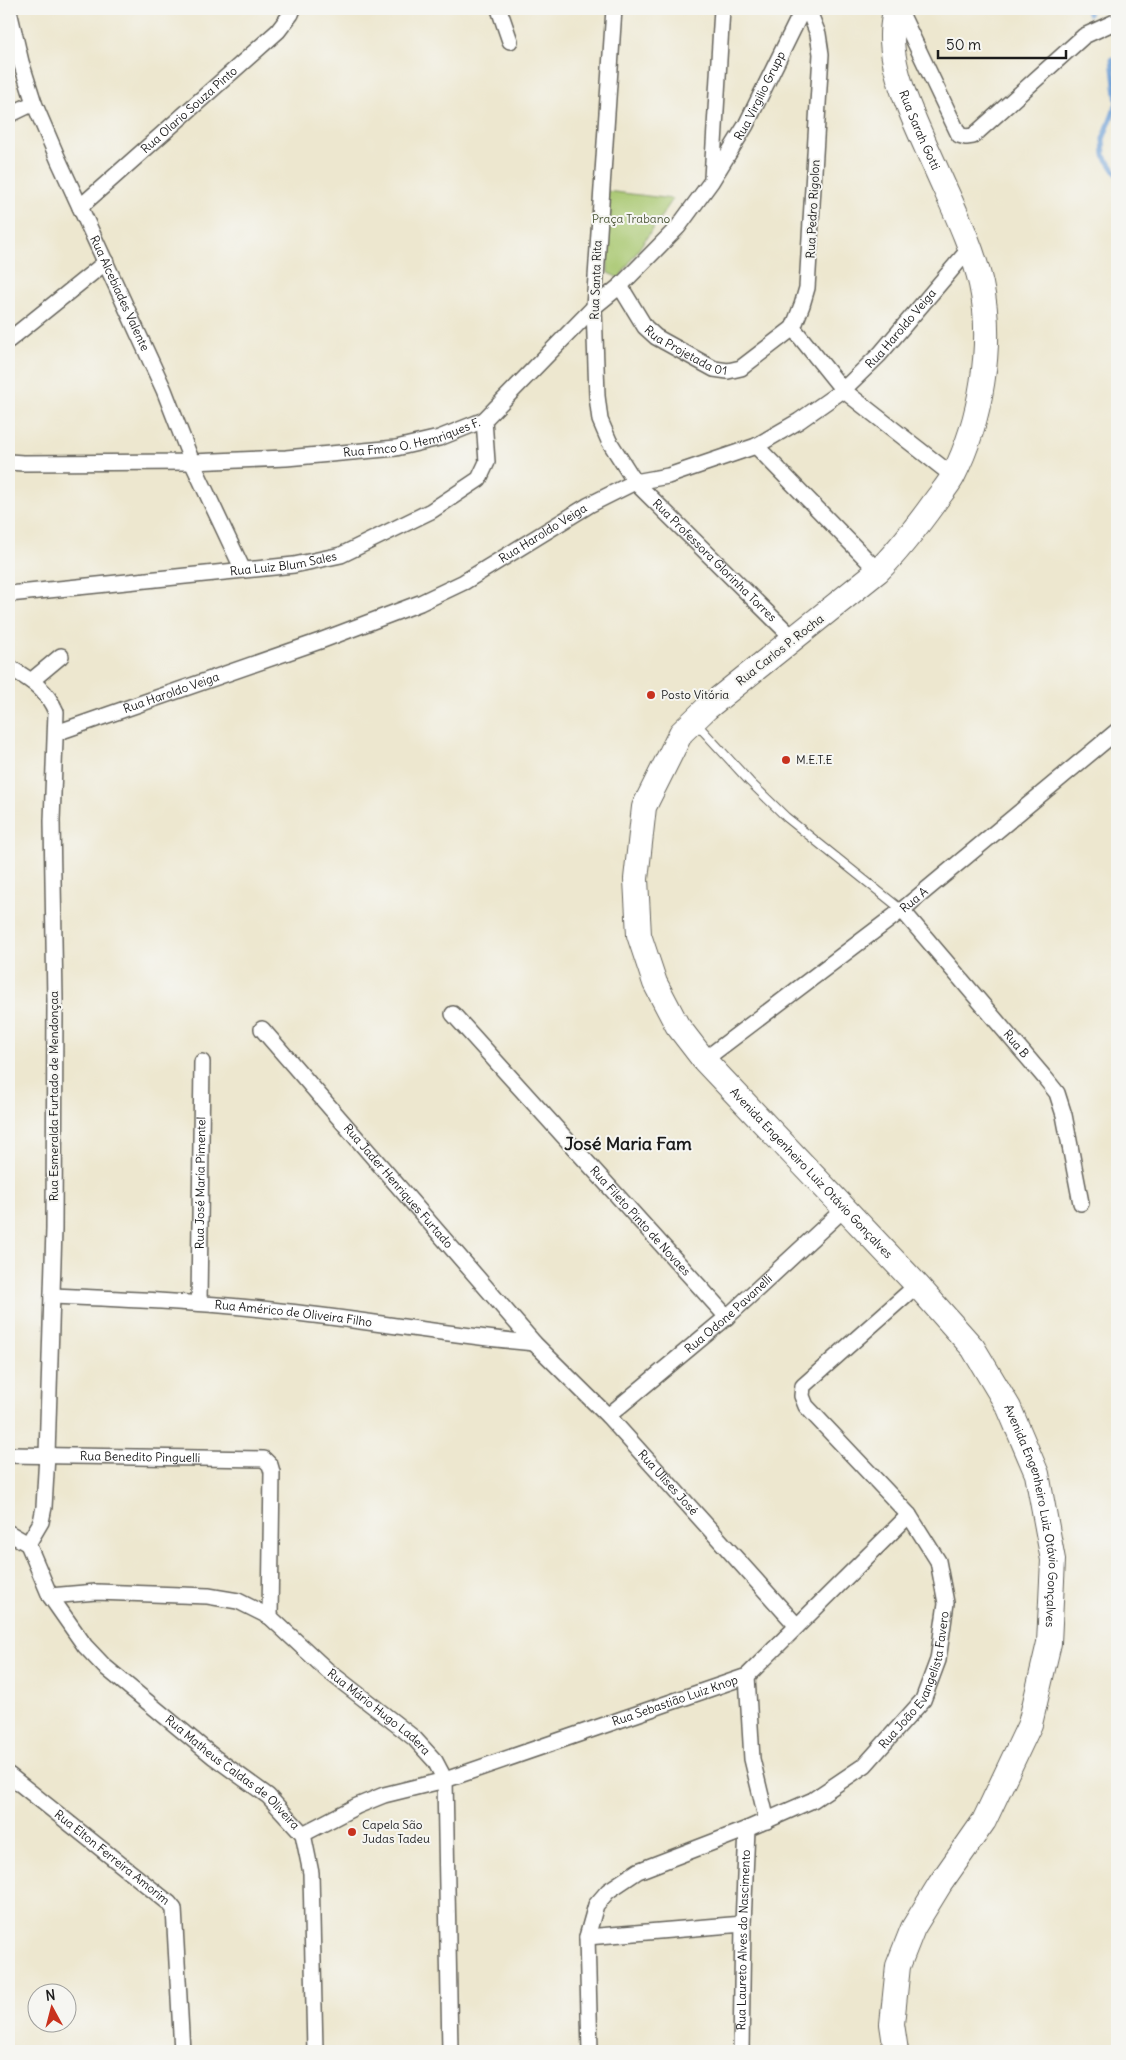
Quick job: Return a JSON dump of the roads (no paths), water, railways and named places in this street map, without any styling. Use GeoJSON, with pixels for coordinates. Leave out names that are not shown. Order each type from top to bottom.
{"type":"FeatureCollection","features":[{"type":"Feature","properties":{"kind":"main road","name":"Rua Sarah Gotti"},"geometry":{"type":"LineString","coordinates":[[895,9],[892,36],[896,71],[919,131],[970,248]]}},
{"type":"Feature","properties":{"kind":"main road","name":"Rua Carlos P. Rocha"},"geometry":{"type":"LineString","coordinates":[[704,1060],[677,1025],[655,983],[639,934],[636,879],[644,807],[681,733],[707,708],[878,571],[919,524],[953,476],[972,428],[986,364],[986,322],[981,284],[970,248]]}},
{"type":"Feature","properties":{"kind":"main road","name":"Avenida Engenheiro Luiz Otávio Gonçalves"},"geometry":{"type":"LineString","coordinates":[[704,1060],[918,1285],[973,1348],[1009,1408],[1037,1474],[1053,1560],[1049,1643],[1030,1724],[984,1821],[940,1884],[913,1928],[898,1966],[892,2024],[896,2051]]}},
{"type":"Feature","properties":{"kind":"street","name":"Rua Olario Souza Pinto"},"geometry":{"type":"LineString","coordinates":[[80,207],[278,30],[293,9]]}},
{"type":"Feature","properties":{"kind":"street"},"geometry":{"type":"LineString","coordinates":[[499,9],[510,41]]}},
{"type":"Feature","properties":{"kind":"street","name":"Rua Santa Rita"},"geometry":{"type":"LineString","coordinates":[[614,9],[594,307],[597,396],[600,420],[609,441],[635,482]]}},
{"type":"Feature","properties":{"kind":"street"},"geometry":{"type":"LineString","coordinates":[[711,182],[722,9]]}},
{"type":"Feature","properties":{"kind":"street","name":"Rua Virgilio Grupp"},"geometry":{"type":"LineString","coordinates":[[711,182],[746,125],[804,9]]}},
{"type":"Feature","properties":{"kind":"street","name":"Rua Pedro Rigolon"},"geometry":{"type":"LineString","coordinates":[[792,328],[807,288],[821,54],[818,34],[808,9]]}},
{"type":"Feature","properties":{"kind":"street"},"geometry":{"type":"LineString","coordinates":[[899,9],[959,134],[966,137],[972,136],[1084,36],[1117,21]]}},
{"type":"Feature","properties":{"kind":"street","name":"Rua Alcebiades Valente"},"geometry":{"type":"LineString","coordinates":[[9,11],[21,62],[34,103],[164,390],[192,462],[243,570]]}},
{"type":"Feature","properties":{"kind":"street"},"geometry":{"type":"LineString","coordinates":[[9,115],[34,103]]}},
{"type":"Feature","properties":{"kind":"street","name":"Rua Fmco O. Hemriques F."},"geometry":{"type":"LineString","coordinates":[[9,462],[192,462],[286,458],[396,448],[439,438],[484,420],[594,307],[620,286],[678,227],[711,182]]}},
{"type":"Feature","properties":{"kind":"street","name":"Rua Haroldo Veiga"},"geometry":{"type":"LineString","coordinates":[[56,733],[311,644],[420,603],[464,582],[589,504],[635,482],[668,476],[756,446],[799,421],[844,390],[880,354],[970,248]]}},
{"type":"Feature","properties":{"kind":"street"},"geometry":{"type":"LineString","coordinates":[[9,340],[106,262]]}},
{"type":"Feature","properties":{"kind":"street","name":"Rua Projetada 01"},"geometry":{"type":"LineString","coordinates":[[620,286],[645,326],[656,337],[714,369],[728,371],[741,368],[792,328]]}},
{"type":"Feature","properties":{"kind":"street"},"geometry":{"type":"LineString","coordinates":[[792,328],[844,390],[953,476]]}},
{"type":"Feature","properties":{"kind":"street","name":"Rua Luiz Blum Sales"},"geometry":{"type":"LineString","coordinates":[[9,594],[294,565],[341,555],[431,512],[479,480],[487,462],[484,420]]}},
{"type":"Feature","properties":{"kind":"street"},"geometry":{"type":"LineString","coordinates":[[756,446],[878,571]]}},
{"type":"Feature","properties":{"kind":"street","name":"Rua Professora Glorinha Torres"},"geometry":{"type":"LineString","coordinates":[[635,482],[794,639]]}},
{"type":"Feature","properties":{"kind":"street"},"geometry":{"type":"LineString","coordinates":[[31,681],[61,656]]}},
{"type":"Feature","properties":{"kind":"street","name":"Rua Esmeralda Furtado de Mendonçaa"},"geometry":{"type":"LineString","coordinates":[[9,667],[31,681],[50,697],[56,712],[52,821],[55,1000],[54,1229],[47,1455],[44,1507],[41,1522],[28,1544]]}},
{"type":"Feature","properties":{"kind":"street","name":"Rua A"},"geometry":{"type":"LineString","coordinates":[[704,1060],[902,910],[1117,731]]}},
{"type":"Feature","properties":{"kind":"street","name":"Rua B"},"geometry":{"type":"LineString","coordinates":[[902,910],[1046,1078],[1057,1094],[1064,1115],[1081,1203]]}},
{"type":"Feature","properties":{"kind":"street","name":"Rua Fileto Pinto de Novaes"},"geometry":{"type":"LineString","coordinates":[[453,1014],[727,1317]]}},
{"type":"Feature","properties":{"kind":"street","name":"Rua Jader Henriques Furtado"},"geometry":{"type":"LineString","coordinates":[[262,1029],[534,1343]]}},
{"type":"Feature","properties":{"kind":"street","name":"Rua José María Pimentel"},"geometry":{"type":"LineString","coordinates":[[199,1303],[202,1062]]}},
{"type":"Feature","properties":{"kind":"street","name":"Rua Odone Pavanelli"},"geometry":{"type":"LineString","coordinates":[[608,1416],[727,1317],[845,1208]]}},
{"type":"Feature","properties":{"kind":"street","name":"Rua João Evangelista Favero"},"geometry":{"type":"LineString","coordinates":[[590,2051],[587,1937],[596,1905],[608,1891],[638,1871],[747,1830],[813,1800],[865,1765],[923,1700],[938,1660],[946,1603],[938,1561],[909,1515],[806,1406],[802,1396],[804,1386],[918,1285]]}},
{"type":"Feature","properties":{"kind":"street","name":"Rua Américo de Oliveira Filho"},"geometry":{"type":"LineString","coordinates":[[52,1296],[199,1303],[272,1310],[489,1339],[534,1343]]}},
{"type":"Feature","properties":{"kind":"street","name":"Rua Ulises José"},"geometry":{"type":"LineString","coordinates":[[534,1343],[608,1416],[797,1626]]}},
{"type":"Feature","properties":{"kind":"street","name":"Rua Benedito Pinguelli"},"geometry":{"type":"LineString","coordinates":[[9,1455],[264,1459],[270,1465],[272,1472],[270,1617]]}},
{"type":"Feature","properties":{"kind":"street","name":"Rua Sebastião Luiz Knop"},"geometry":{"type":"LineString","coordinates":[[303,1834],[357,1806],[384,1795],[445,1780],[747,1676],[909,1515]]}},
{"type":"Feature","properties":{"kind":"street"},"geometry":{"type":"LineString","coordinates":[[9,1533],[28,1544]]}},
{"type":"Feature","properties":{"kind":"street","name":"Rua Matheus Caldas de Oliveira"},"geometry":{"type":"LineString","coordinates":[[28,1544],[50,1596],[86,1646],[104,1666],[214,1757],[268,1796],[303,1834],[311,1873],[315,2051]]}},
{"type":"Feature","properties":{"kind":"street","name":"Rua Mário Hugo Ladera"},"geometry":{"type":"LineString","coordinates":[[50,1596],[96,1592],[208,1596],[238,1602],[270,1617],[327,1670],[414,1738],[435,1761],[445,1780],[450,2051]]}},
{"type":"Feature","properties":{"kind":"street"},"geometry":{"type":"LineString","coordinates":[[747,1676],[752,1758],[767,1821]]}},
{"type":"Feature","properties":{"kind":"street","name":"Rua Elton Ferreira Amorim"},"geometry":{"type":"LineString","coordinates":[[9,1774],[174,1909],[182,2051]]}},
{"type":"Feature","properties":{"kind":"street","name":"Rua Laureto Alves do Nascimento"},"geometry":{"type":"LineString","coordinates":[[741,2051],[747,1830]]}},
{"type":"Feature","properties":{"kind":"street"},"geometry":{"type":"LineString","coordinates":[[587,1937],[743,1924]]}},
{"type":"Feature","properties":{"kind":"lane"},"geometry":{"type":"LineString","coordinates":[[694,720],[750,782],[786,817],[902,910]]}},
{"type":"Feature","properties":{"kind":"waterway"},"geometry":{"type":"LineString","coordinates":[[1086,9],[1089,14]]}},
{"type":"Feature","properties":{"kind":"waterway"},"geometry":{"type":"LineString","coordinates":[[1112,59],[1117,103],[1103,139],[1104,155],[1117,174]]}},
{"type":"Feature","properties":{"kind":"place","name":"Posto Vitória"},"geometry":{"type":"Point","coordinates":[651,695]}},
{"type":"Feature","properties":{"kind":"place","name":"M.E.T.E"},"geometry":{"type":"Point","coordinates":[786,760]}},
{"type":"Feature","properties":{"kind":"place","name":"Capela São Judas Tadeu"},"geometry":{"type":"Point","coordinates":[352,1832]}},
{"type":"Feature","properties":{"kind":"district","name":"José Maria Fam"},"geometry":{"type":"Point","coordinates":[628,1144]}},
{"type":"Feature","properties":{"kind":"park label","name":"Praça Trabano"},"geometry":{"type":"Point","coordinates":[631,219]}}]}
